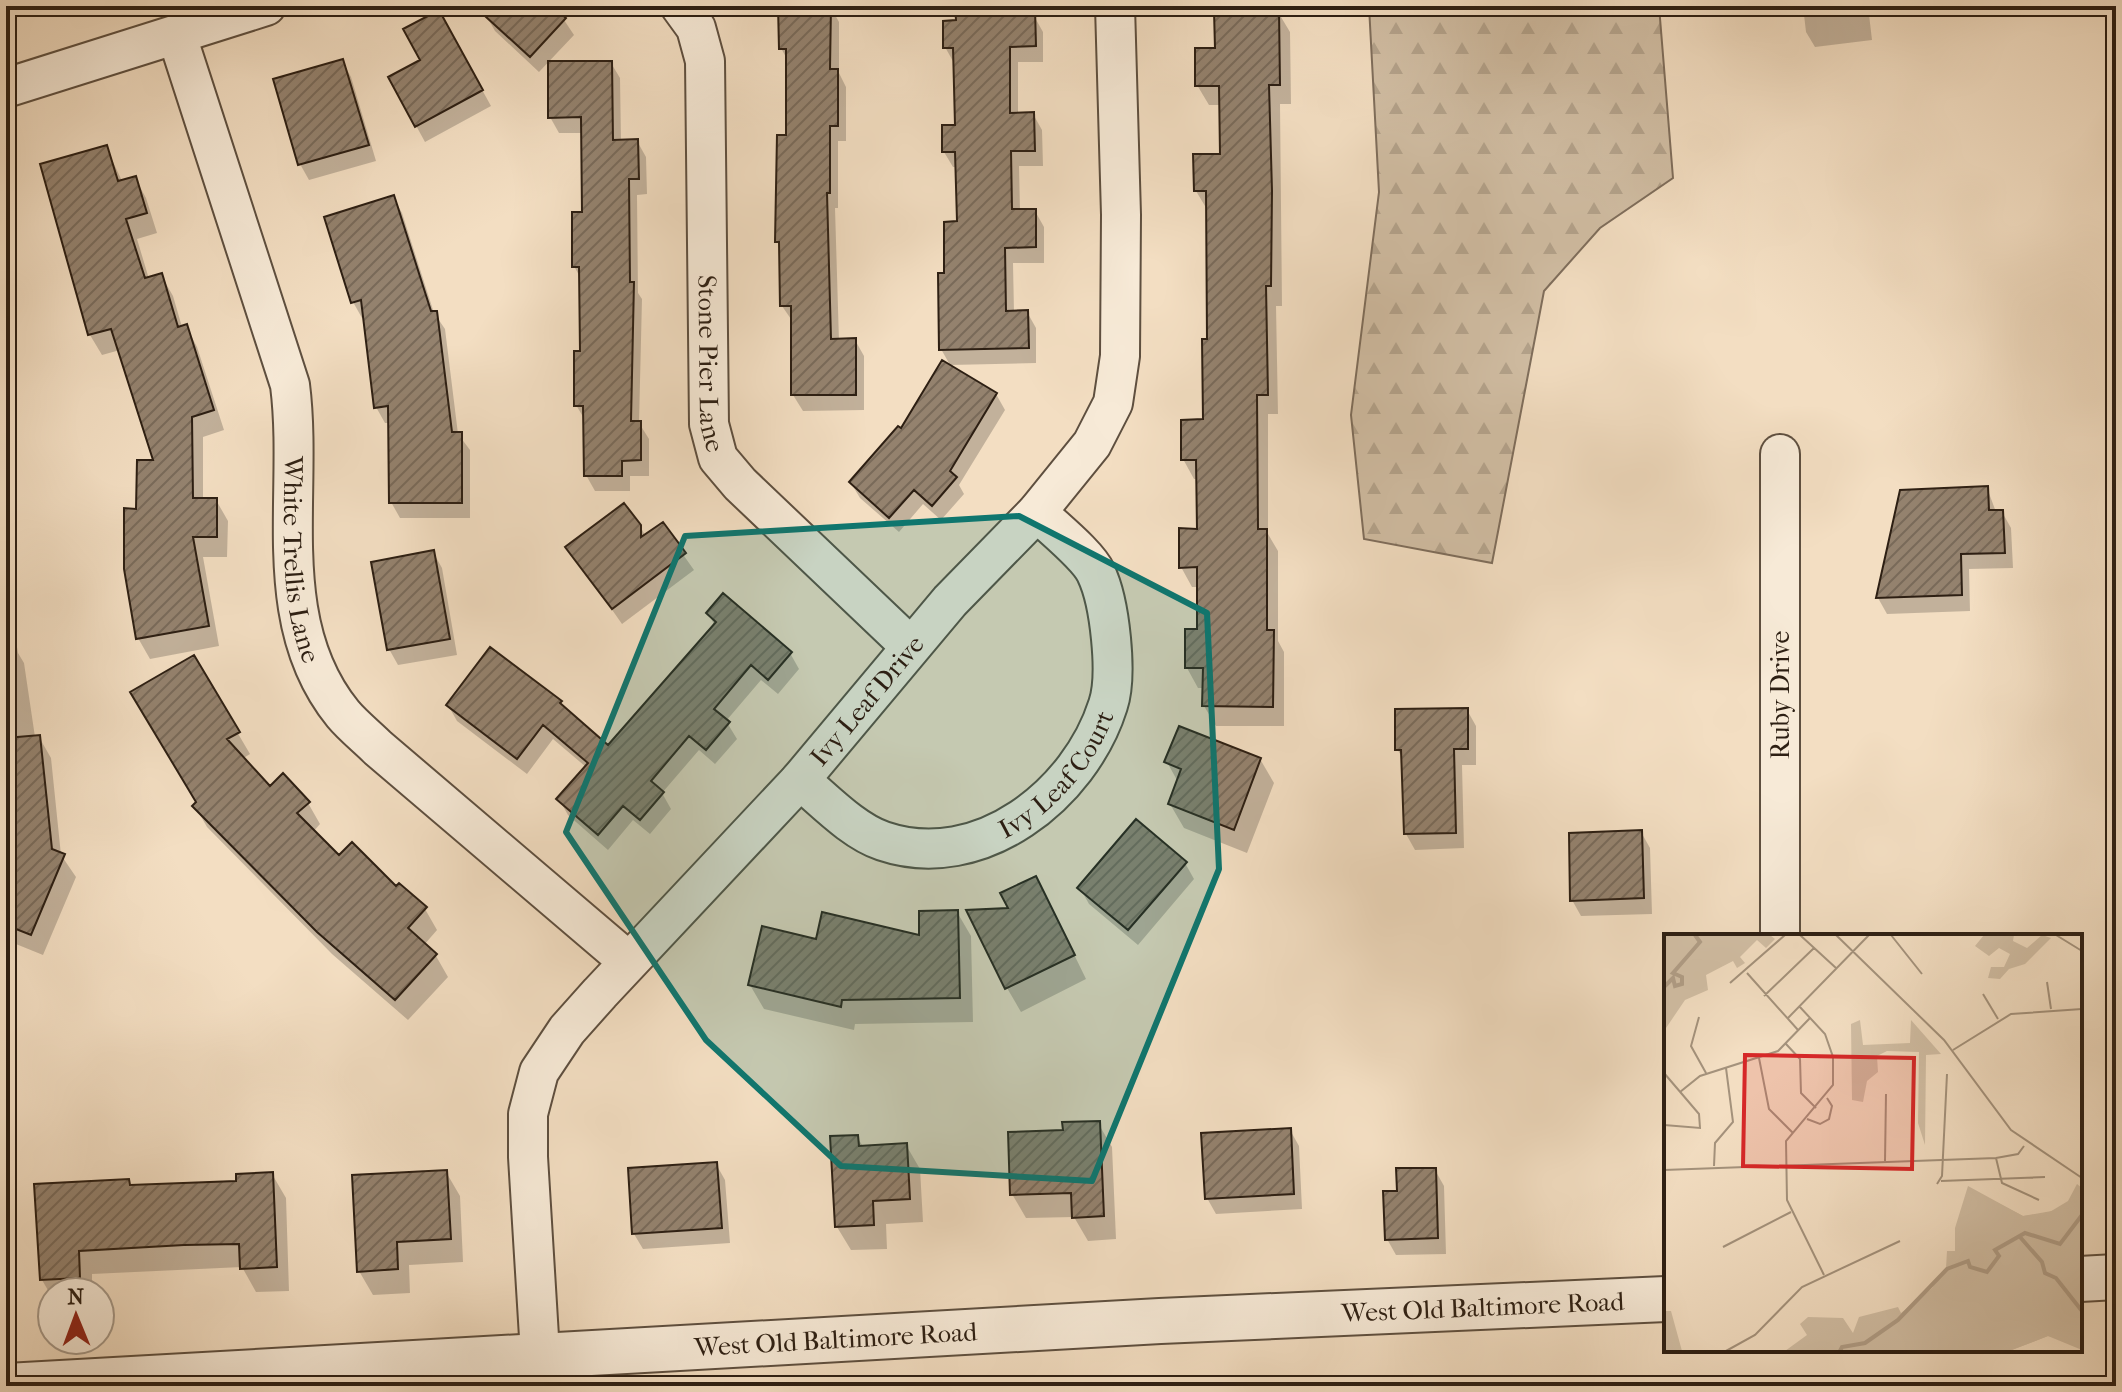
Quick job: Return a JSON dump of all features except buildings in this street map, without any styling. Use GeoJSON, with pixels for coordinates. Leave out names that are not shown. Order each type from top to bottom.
{"type":"FeatureCollection","features":[{"type":"Feature","properties":{"kind":"street"},"geometry":{"type":"LineString","coordinates":[[6,88],[266,6]]}},
{"type":"Feature","properties":{"kind":"street","name":"Stone Pier Lane"},"geometry":{"type":"LineString","coordinates":[[680,6],[696,28],[705,61],[709,424],[718,458],[740,484],[910,646]]}},
{"type":"Feature","properties":{"kind":"street","name":"Ivy Leaf Drive"},"geometry":{"type":"LineString","coordinates":[[541,1372],[528,1114],[539,1072],[567,1030],[628,961],[800,780],[910,646],[1037,512],[1092,444],[1113,403],[1120,356],[1121,215],[1115,6]]}},
{"type":"Feature","properties":{"kind":"street","name":"White Trellis Lane"},"geometry":{"type":"LineString","coordinates":[[177,36],[290,385],[295,424],[294,584],[298,625],[316,672],[342,714],[378,748],[628,961]]}},
{"type":"Feature","properties":{"kind":"street","name":"Ruby Drive"},"geometry":{"type":"LineString","coordinates":[[1780,454],[1780,934]]}},
{"type":"Feature","properties":{"kind":"street","name":"Ivy Leaf Court"},"geometry":{"type":"LineString","coordinates":[[800,780],[849,820],[882,841],[922,848],[955,848],[990,838],[1036,808],[1068,779],[1092,745],[1110,702],[1112,663],[1107,617],[1096,571],[1037,512]]}},
{"type":"Feature","properties":{"kind":"street"},"geometry":{"type":"LineString","coordinates":[[2082,1279],[2116,1277]]}},
{"type":"Feature","properties":{"kind":"street","name":"West Old Baltimore Road"},"geometry":{"type":"LineString","coordinates":[[7,1386],[541,1372],[1144,1322],[1664,1299]]}},
{"type":"Feature","properties":{"kind":"highlighted area"},"geometry":{"type":"Polygon","coordinates":[[[1019,516],[1207,613],[1219,869],[1092,1181],[841,1166],[706,1040],[566,832],[685,536],[1019,516]]]}},
{"type":"Feature","properties":{"kind":"green space"},"geometry":{"type":"Polygon","coordinates":[[[1369,6],[1659,6],[1673,178],[1600,228],[1544,291],[1492,563],[1364,539],[1351,415],[1379,192],[1369,6]]]}}]}
